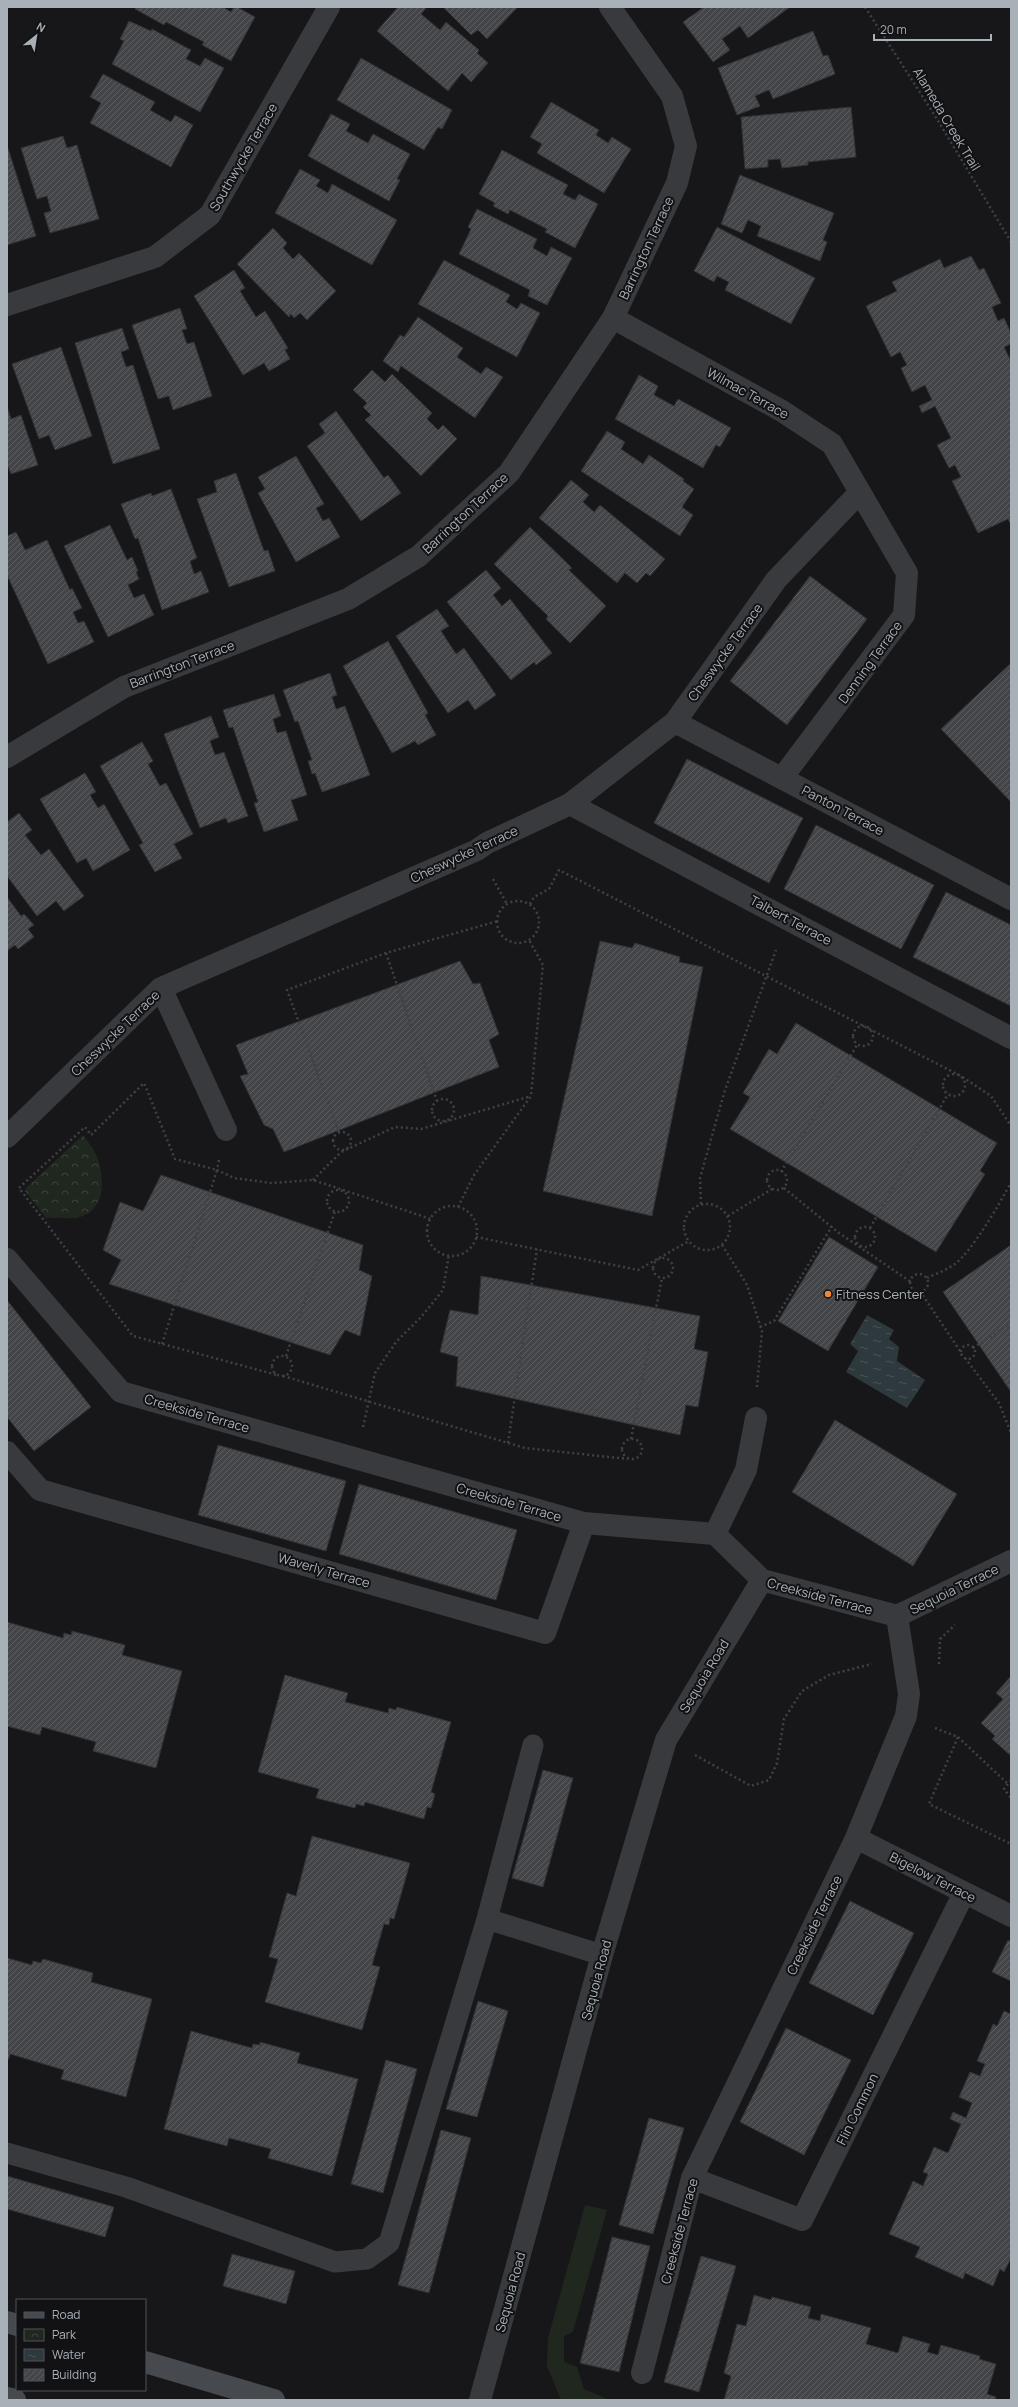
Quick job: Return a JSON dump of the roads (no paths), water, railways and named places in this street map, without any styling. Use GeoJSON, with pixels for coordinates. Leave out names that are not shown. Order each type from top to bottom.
{"type":"FeatureCollection","features":[{"type":"Feature","properties":{"kind":"main road"},"geometry":{"type":"LineString","coordinates":[[146,2362],[274,2400]]}},
{"type":"Feature","properties":{"kind":"main road"},"geometry":{"type":"LineString","coordinates":[[7,2398],[15,2400]]}},
{"type":"Feature","properties":{"kind":"street","name":"Southwycke Terrace"},"geometry":{"type":"LineString","coordinates":[[7,305],[155,258],[210,215],[328,7]]}},
{"type":"Feature","properties":{"kind":"street","name":"Barrington Terrace"},"geometry":{"type":"LineString","coordinates":[[7,757],[124,687],[348,599],[419,556],[509,473],[613,318],[677,183],[686,146],[672,96],[610,7]]}},
{"type":"Feature","properties":{"kind":"street","name":"Wilmac Terrace"},"geometry":{"type":"LineString","coordinates":[[613,318],[782,411],[832,444],[860,492]]}},
{"type":"Feature","properties":{"kind":"street","name":"Cheswycke Terrace"},"geometry":{"type":"LineString","coordinates":[[7,1136],[161,988],[477,850],[487,843],[570,804],[675,722],[776,580],[860,492]]}},
{"type":"Feature","properties":{"kind":"street","name":"Denning Terrace"},"geometry":{"type":"LineString","coordinates":[[782,778],[904,615],[907,573],[860,492]]}},
{"type":"Feature","properties":{"kind":"street","name":"Panton Terrace"},"geometry":{"type":"LineString","coordinates":[[675,722],[1011,899]]}},
{"type":"Feature","properties":{"kind":"street","name":"Talbert Terrace"},"geometry":{"type":"LineString","coordinates":[[570,804],[788,918],[1011,1038]]}},
{"type":"Feature","properties":{"kind":"street"},"geometry":{"type":"LineString","coordinates":[[161,988],[226,1130]]}},
{"type":"Feature","properties":{"kind":"street","name":"Creekside Terrace"},"geometry":{"type":"LineString","coordinates":[[7,1259],[121,1392],[584,1523],[715,1534],[762,1580],[896,1616],[909,1694],[906,1716],[856,1838],[692,2178],[642,2372]]}},
{"type":"Feature","properties":{"kind":"street"},"geometry":{"type":"LineString","coordinates":[[715,1534],[746,1470],[756,1418]]}},
{"type":"Feature","properties":{"kind":"street","name":"Waverly Terrace"},"geometry":{"type":"LineString","coordinates":[[7,1452],[40,1490],[545,1633],[584,1523]]}},
{"type":"Feature","properties":{"kind":"street","name":"Sequoia Terrace"},"geometry":{"type":"LineString","coordinates":[[896,1616],[1011,1561]]}},
{"type":"Feature","properties":{"kind":"street","name":"Sequoia Road"},"geometry":{"type":"LineString","coordinates":[[480,2400],[602,1954],[666,1740],[762,1580]]}},
{"type":"Feature","properties":{"kind":"street","name":"Bigelow Terrace"},"geometry":{"type":"LineString","coordinates":[[856,1838],[1011,1916]]}},
{"type":"Feature","properties":{"kind":"street","name":"Flin Common"},"geometry":{"type":"LineString","coordinates":[[692,2178],[802,2220],[964,1893]]}},
{"type":"Feature","properties":{"kind":"lane"},"geometry":{"type":"LineString","coordinates":[[7,2153],[126,2187],[335,2262],[367,2259],[389,2243],[487,1919],[533,1745]]}},
{"type":"Feature","properties":{"kind":"lane"},"geometry":{"type":"LineString","coordinates":[[487,1919],[602,1954]]}},
{"type":"Feature","properties":{"kind":"water"},"geometry":{"type":"Polygon","coordinates":[[[867,1315],[894,1330],[889,1339],[899,1347],[897,1361],[925,1380],[907,1408],[846,1372],[858,1351],[850,1344],[867,1315]]]}},
{"type":"Feature","properties":{"kind":"place","name":"Fitness Center"},"geometry":{"type":"Point","coordinates":[828,1294]}}]}
